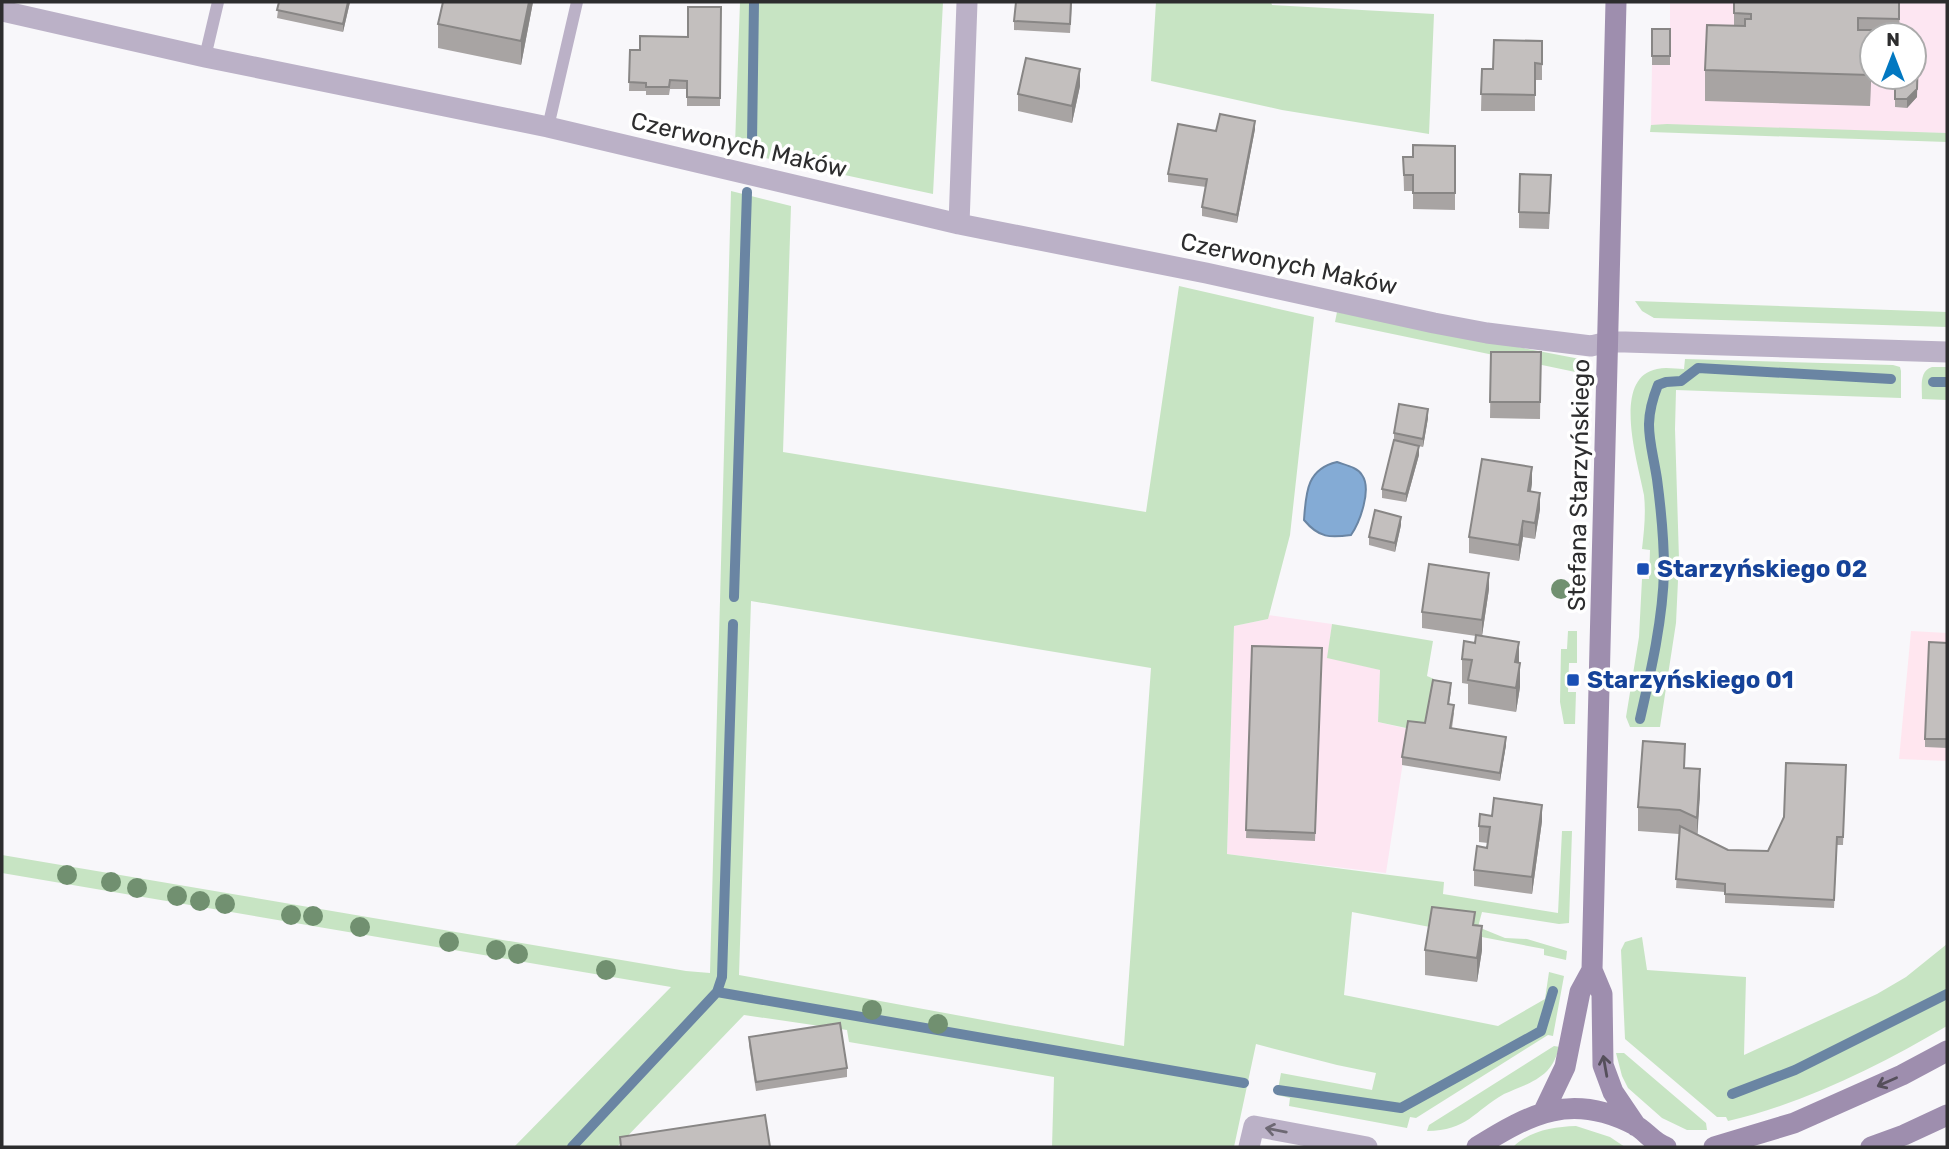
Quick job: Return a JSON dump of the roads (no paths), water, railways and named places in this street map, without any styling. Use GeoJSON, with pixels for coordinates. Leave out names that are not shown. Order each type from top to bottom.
{"type":"FeatureCollection","features":[{"type":"Feature","properties":{"kind":"street"},"geometry":{"type":"LineString","coordinates":[[959,224],[967,2]]}},
{"type":"Feature","properties":{"kind":"street","name":"Stefana Starzyńskiego"},"geometry":{"type":"LineString","coordinates":[[1615,2],[1592,970],[1602,993],[1603,1065],[1613,1092],[1636,1126]]}},
{"type":"Feature","properties":{"kind":"street","name":"Czerwonych Maków"},"geometry":{"type":"LineString","coordinates":[[2,11],[205,57],[548,127],[959,224],[1487,333],[1591,346],[1608,342],[1947,352]]}},
{"type":"Feature","properties":{"kind":"street","name":"Stefana Starzyńskiego"},"geometry":{"type":"LineString","coordinates":[[1544,1111],[1565,1067],[1580,992],[1592,970]]}},
{"type":"Feature","properties":{"kind":"street"},"geometry":{"type":"LineString","coordinates":[[1714,1147],[1794,1123],[1902,1075],[1947,1051]]}},
{"type":"Feature","properties":{"kind":"street"},"geometry":{"type":"LineString","coordinates":[[1477,1147],[1515,1123],[1544,1111],[1565,1108],[1588,1110],[1636,1126],[1661,1146]]}},
{"type":"Feature","properties":{"kind":"street"},"geometry":{"type":"LineString","coordinates":[[1871,1147],[1947,1115]]}},
{"type":"Feature","properties":{"kind":"street"},"geometry":{"type":"LineString","coordinates":[[1249,1147],[1254,1126],[1367,1147]]}},
{"type":"Feature","properties":{"kind":"lane"},"geometry":{"type":"LineString","coordinates":[[205,57],[218,2]]}},
{"type":"Feature","properties":{"kind":"lane"},"geometry":{"type":"LineString","coordinates":[[548,127],[577,2]]}},
{"type":"Feature","properties":{"kind":"water"},"geometry":{"type":"Polygon","coordinates":[[[1337,462],[1360,472],[1365,481],[1361,514],[1351,535],[1331,536],[1320,533],[1304,520],[1307,492],[1313,477],[1327,465],[1337,462]]]}},
{"type":"Feature","properties":{"kind":"waterway"},"geometry":{"type":"LineString","coordinates":[[752,142],[754,2]]}},
{"type":"Feature","properties":{"kind":"waterway"},"geometry":{"type":"LineString","coordinates":[[734,597],[747,192]]}},
{"type":"Feature","properties":{"kind":"waterway"},"geometry":{"type":"LineString","coordinates":[[1640,719],[1656,645],[1663,589],[1662,525],[1649,432],[1650,411],[1658,385],[1681,381],[1698,368],[1891,379]]}},
{"type":"Feature","properties":{"kind":"waterway"},"geometry":{"type":"LineString","coordinates":[[1933,382],[1947,382]]}},
{"type":"Feature","properties":{"kind":"waterway"},"geometry":{"type":"LineString","coordinates":[[572,1147],[717,992],[722,977],[733,624]]}},
{"type":"Feature","properties":{"kind":"waterway"},"geometry":{"type":"LineString","coordinates":[[1278,1090],[1401,1108],[1541,1031],[1553,991]]}},
{"type":"Feature","properties":{"kind":"waterway"},"geometry":{"type":"LineString","coordinates":[[717,992],[1244,1083]]}},
{"type":"Feature","properties":{"kind":"waterway"},"geometry":{"type":"LineString","coordinates":[[1732,1094],[1795,1070],[1947,994]]}},
{"type":"Feature","properties":{"kind":"place","name":"Starzyńskiego 02"},"geometry":{"type":"Point","coordinates":[1643,569]}},
{"type":"Feature","properties":{"kind":"place","name":"Starzyńskiego 01"},"geometry":{"type":"Point","coordinates":[1573,680]}}]}
